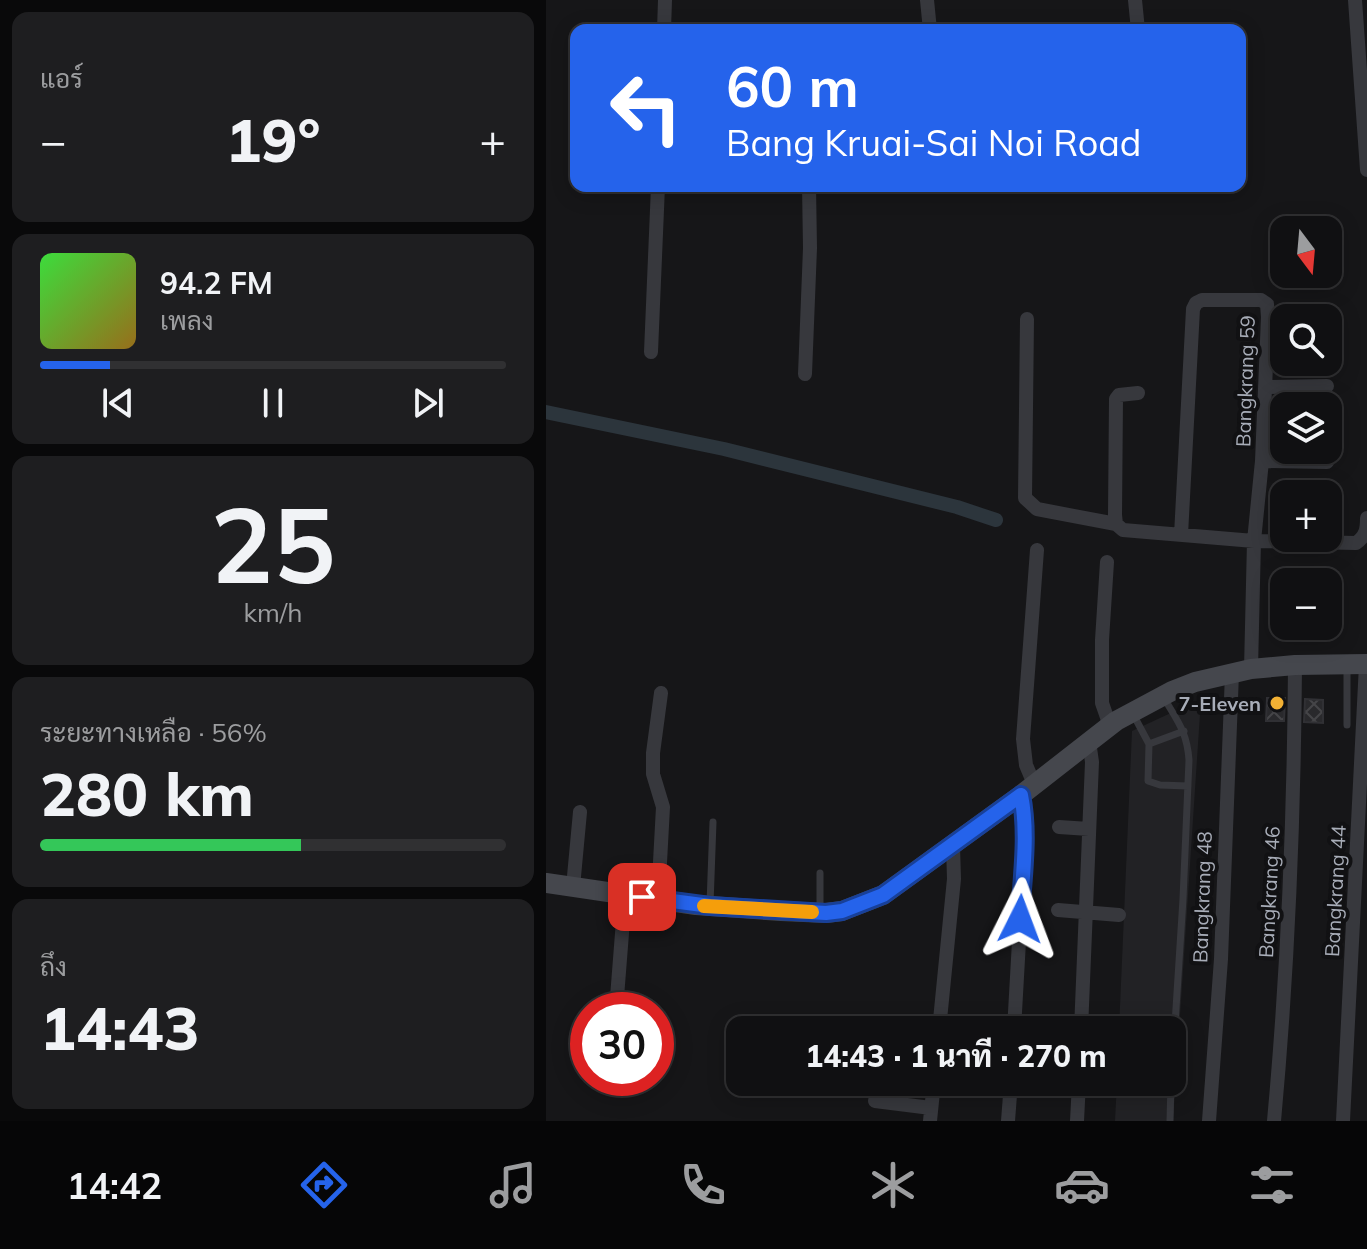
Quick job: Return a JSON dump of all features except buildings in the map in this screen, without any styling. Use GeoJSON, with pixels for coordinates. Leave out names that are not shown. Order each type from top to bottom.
{"type":"FeatureCollection","features":[{"type":"Feature","properties":{"kind":"main road"},"geometry":{"type":"LineString","coordinates":[[546,883],[710,906],[842,911],[883,895],[953,846],[1110,726],[1163,696],[1195,682],[1241,671],[1295,665],[1360,664]]}},
{"type":"Feature","properties":{"kind":"street"},"geometry":{"type":"LineString","coordinates":[[664,24],[665,0]]}},
{"type":"Feature","properties":{"kind":"street"},"geometry":{"type":"LineString","coordinates":[[927,0],[929,24]]}},
{"type":"Feature","properties":{"kind":"street"},"geometry":{"type":"LineString","coordinates":[[1135,0],[1137,24]]}},
{"type":"Feature","properties":{"kind":"street"},"geometry":{"type":"LineString","coordinates":[[1355,0],[1367,170]]}},
{"type":"Feature","properties":{"kind":"street"},"geometry":{"type":"LineString","coordinates":[[651,352],[658,192]]}},
{"type":"Feature","properties":{"kind":"street"},"geometry":{"type":"LineString","coordinates":[[805,374],[809,192]]}},
{"type":"Feature","properties":{"kind":"street","name":"Bangkrang 59"},"geometry":{"type":"LineString","coordinates":[[1181,535],[1194,305],[1202,300],[1261,300],[1267,304],[1268,317],[1266,387],[1262,461],[1241,671]]}},
{"type":"Feature","properties":{"kind":"street"},"geometry":{"type":"LineString","coordinates":[[1027,319],[1025,498],[1037,509],[1116,524],[1123,530],[1135,533],[1254,541],[1356,543],[1363,538],[1367,529],[1367,518]]}},
{"type":"Feature","properties":{"kind":"street"},"geometry":{"type":"LineString","coordinates":[[1266,387],[1327,386]]}},
{"type":"Feature","properties":{"kind":"street"},"geometry":{"type":"LineString","coordinates":[[1116,524],[1116,399],[1119,395],[1138,393]]}},
{"type":"Feature","properties":{"kind":"street"},"geometry":{"type":"LineString","coordinates":[[1262,461],[1270,461]]}},
{"type":"Feature","properties":{"kind":"street"},"geometry":{"type":"LineString","coordinates":[[1015,1016],[1024,811],[1028,790],[1023,739],[1037,550]]}},
{"type":"Feature","properties":{"kind":"street"},"geometry":{"type":"LineString","coordinates":[[1107,562],[1102,703],[1110,726]]}},
{"type":"Feature","properties":{"kind":"street","name":"Bangkrang 44"},"geometry":{"type":"LineString","coordinates":[[1343,1121],[1360,664]]}},
{"type":"Feature","properties":{"kind":"street","name":"Bangkrang 46"},"geometry":{"type":"LineString","coordinates":[[1274,1121],[1283,1015],[1295,665]]}},
{"type":"Feature","properties":{"kind":"street","name":"Bangkrang 48"},"geometry":{"type":"LineString","coordinates":[[1209,1121],[1241,671]]}},
{"type":"Feature","properties":{"kind":"street"},"geometry":{"type":"LineString","coordinates":[[658,899],[663,807],[653,774],[653,753],[661,693]]}},
{"type":"Feature","properties":{"kind":"street"},"geometry":{"type":"LineString","coordinates":[[1082,1016],[1092,762],[1089,741]]}},
{"type":"Feature","properties":{"kind":"street"},"geometry":{"type":"LineString","coordinates":[[573,887],[580,812]]}},
{"type":"Feature","properties":{"kind":"street"},"geometry":{"type":"LineString","coordinates":[[1059,827],[1089,829]]}},
{"type":"Feature","properties":{"kind":"street"},"geometry":{"type":"LineString","coordinates":[[940,1016],[954,879],[953,846]]}},
{"type":"Feature","properties":{"kind":"street"},"geometry":{"type":"LineString","coordinates":[[617,992],[625,895]]}},
{"type":"Feature","properties":{"kind":"street"},"geometry":{"type":"LineString","coordinates":[[1058,910],[1119,915]]}},
{"type":"Feature","properties":{"kind":"street"},"geometry":{"type":"LineString","coordinates":[[1008,1121],[1010,1096]]}},
{"type":"Feature","properties":{"kind":"street"},"geometry":{"type":"LineString","coordinates":[[1077,1121],[1078,1096]]}},
{"type":"Feature","properties":{"kind":"street"},"geometry":{"type":"LineString","coordinates":[[875,1101],[931,1115]]}},
{"type":"Feature","properties":{"kind":"lane"},"geometry":{"type":"LineString","coordinates":[[1347,725],[1360,664]]}},
{"type":"Feature","properties":{"kind":"lane"},"geometry":{"type":"LineString","coordinates":[[1163,696],[1184,731],[1189,760],[1175,1016]]}},
{"type":"Feature","properties":{"kind":"lane"},"geometry":{"type":"LineString","coordinates":[[1132,712],[1149,744],[1148,781],[1160,785],[1188,786]]}},
{"type":"Feature","properties":{"kind":"lane"},"geometry":{"type":"LineString","coordinates":[[1149,744],[1184,731]]}},
{"type":"Feature","properties":{"kind":"lane"},"geometry":{"type":"LineString","coordinates":[[710,906],[713,822]]}},
{"type":"Feature","properties":{"kind":"lane"},"geometry":{"type":"LineString","coordinates":[[819,912],[820,873]]}},
{"type":"Feature","properties":{"kind":"lane"},"geometry":{"type":"LineString","coordinates":[[1170,1121],[1171,1096]]}},
{"type":"Feature","properties":{"kind":"shaded area"},"geometry":{"type":"Polygon","coordinates":[[[1201,699],[1180,1016],[1120,1016],[1132,731],[1201,699]]]}},
{"type":"Feature","properties":{"kind":"shaded area"},"geometry":{"type":"Polygon","coordinates":[[[1116,1096],[1175,1096],[1173,1121],[1115,1121],[1116,1096]]]}},
{"type":"Feature","properties":{"kind":"waterway"},"geometry":{"type":"LineString","coordinates":[[546,412],[724,449],[957,507],[996,520]]}},
{"type":"Feature","properties":{"kind":"slow traffic"},"geometry":{"type":"LineString","coordinates":[[704,906],[812,912]]}},
{"type":"Feature","properties":{"kind":"place","name":"7-Eleven"},"geometry":{"type":"Point","coordinates":[1277,703]}},
{"type":"Feature","properties":{"kind":"route"},"geometry":{"type":"LineString","coordinates":[[642,897],[696,905],[781,911],[842,911],[883,895],[1021,795],[1025,835],[1020,919]]}}]}
